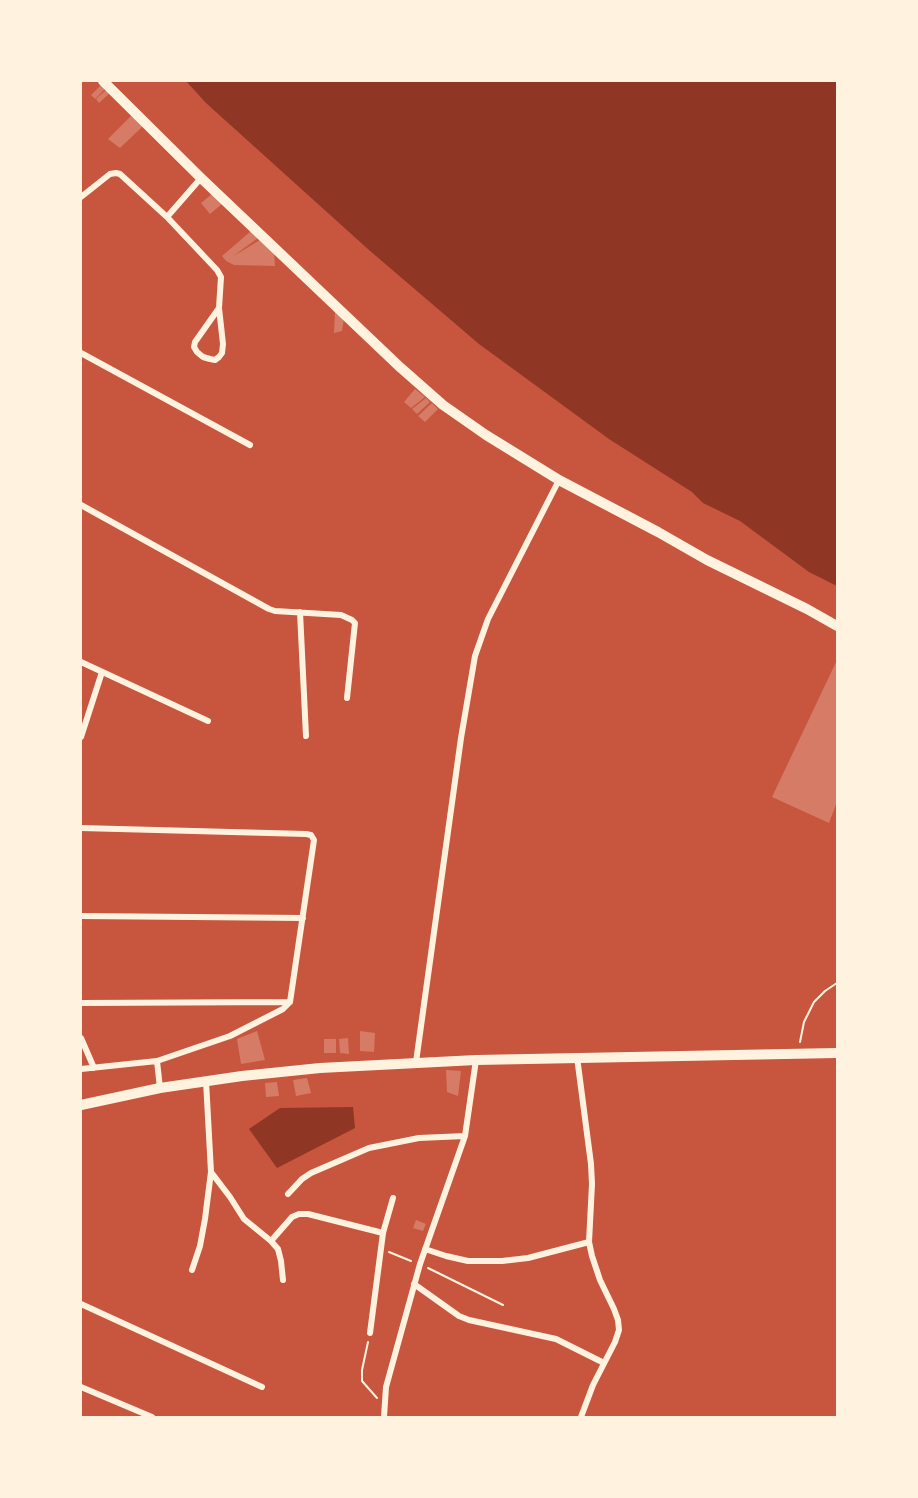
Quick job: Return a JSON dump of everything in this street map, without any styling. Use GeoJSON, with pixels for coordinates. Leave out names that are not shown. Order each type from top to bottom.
{"type":"FeatureCollection","features":[{"type":"Feature","properties":{"kind":"main road"},"geometry":{"type":"LineString","coordinates":[[103,81],[201,178],[443,405],[486,435],[559,480],[707,560],[837,626]]}},
{"type":"Feature","properties":{"kind":"main road"},"geometry":{"type":"LineString","coordinates":[[81,1105],[160,1088],[320,1068],[416,1062],[577,1057],[837,1053]]}},
{"type":"Feature","properties":{"kind":"street"},"geometry":{"type":"LineString","coordinates":[[81,197],[110,174],[120,174],[167,217],[217,270],[221,277],[219,308],[223,344],[219,357],[210,360],[197,352],[195,342],[219,308]]}},
{"type":"Feature","properties":{"kind":"street"},"geometry":{"type":"LineString","coordinates":[[167,217],[201,178]]}},
{"type":"Feature","properties":{"kind":"street"},"geometry":{"type":"LineString","coordinates":[[81,354],[250,445]]}},
{"type":"Feature","properties":{"kind":"street"},"geometry":{"type":"LineString","coordinates":[[416,1062],[461,738],[475,656],[488,619],[559,480]]}},
{"type":"Feature","properties":{"kind":"street"},"geometry":{"type":"LineString","coordinates":[[81,505],[269,609],[348,617],[355,623],[347,698]]}},
{"type":"Feature","properties":{"kind":"street"},"geometry":{"type":"LineString","coordinates":[[300,612],[306,736]]}},
{"type":"Feature","properties":{"kind":"street"},"geometry":{"type":"LineString","coordinates":[[81,662],[208,721]]}},
{"type":"Feature","properties":{"kind":"street"},"geometry":{"type":"LineString","coordinates":[[81,737],[102,672]]}},
{"type":"Feature","properties":{"kind":"street"},"geometry":{"type":"LineString","coordinates":[[81,828],[306,834],[314,840],[290,1002],[283,1009],[230,1036],[157,1061],[81,1069]]}},
{"type":"Feature","properties":{"kind":"street"},"geometry":{"type":"LineString","coordinates":[[81,916],[303,918]]}},
{"type":"Feature","properties":{"kind":"street"},"geometry":{"type":"LineString","coordinates":[[81,1003],[290,1002]]}},
{"type":"Feature","properties":{"kind":"street"},"geometry":{"type":"LineString","coordinates":[[81,1038],[94,1068]]}},
{"type":"Feature","properties":{"kind":"street"},"geometry":{"type":"LineString","coordinates":[[577,1057],[591,1164],[589,1242],[600,1280],[618,1320],[619,1330],[593,1385],[581,1417]]}},
{"type":"Feature","properties":{"kind":"street"},"geometry":{"type":"LineString","coordinates":[[384,1417],[386,1387],[414,1284],[465,1136],[476,1060]]}},
{"type":"Feature","properties":{"kind":"street"},"geometry":{"type":"LineString","coordinates":[[157,1061],[160,1088]]}},
{"type":"Feature","properties":{"kind":"street"},"geometry":{"type":"LineString","coordinates":[[192,1270],[200,1246],[211,1172],[206,1082]]}},
{"type":"Feature","properties":{"kind":"street"},"geometry":{"type":"LineString","coordinates":[[288,1194],[311,1173],[369,1148],[419,1138],[465,1136]]}},
{"type":"Feature","properties":{"kind":"street"},"geometry":{"type":"LineString","coordinates":[[211,1172],[244,1219],[278,1249],[283,1280]]}},
{"type":"Feature","properties":{"kind":"street"},"geometry":{"type":"LineString","coordinates":[[370,1333],[380,1249],[393,1198]]}},
{"type":"Feature","properties":{"kind":"street"},"geometry":{"type":"LineString","coordinates":[[271,1241],[292,1217],[299,1214],[308,1214],[383,1233]]}},
{"type":"Feature","properties":{"kind":"street"},"geometry":{"type":"LineString","coordinates":[[425,1249],[468,1261],[502,1261],[528,1258],[589,1242]]}},
{"type":"Feature","properties":{"kind":"street"},"geometry":{"type":"LineString","coordinates":[[414,1284],[459,1316],[556,1340],[604,1363]]}},
{"type":"Feature","properties":{"kind":"street"},"geometry":{"type":"LineString","coordinates":[[81,1304],[261,1388]]}},
{"type":"Feature","properties":{"kind":"street"},"geometry":{"type":"LineString","coordinates":[[81,1387],[152,1417]]}},
{"type":"Feature","properties":{"kind":"path"},"geometry":{"type":"LineString","coordinates":[[798,1053],[804,1023],[814,1002],[837,983]]}},
{"type":"Feature","properties":{"kind":"path"},"geometry":{"type":"LineString","coordinates":[[380,1249],[420,1264],[503,1305]]}},
{"type":"Feature","properties":{"kind":"path"},"geometry":{"type":"LineString","coordinates":[[370,1333],[362,1370],[362,1381],[384,1405]]}},
{"type":"Feature","properties":{"kind":"shaded area"},"geometry":{"type":"Polygon","coordinates":[[[186,81],[837,81],[837,586],[809,572],[740,521],[703,503],[692,492],[609,439],[479,344],[369,250],[206,103],[186,81]]]}},
{"type":"Feature","properties":{"kind":"shaded area"},"geometry":{"type":"Polygon","coordinates":[[[353,1107],[355,1128],[277,1168],[249,1129],[280,1108],[353,1107]]]}},
{"type":"Feature","properties":{"kind":"building"},"geometry":{"type":"Polygon","coordinates":[[[103,83],[107,87],[95,99],[91,95],[103,83]]]}},
{"type":"Feature","properties":{"kind":"building"},"geometry":{"type":"Polygon","coordinates":[[[108,88],[111,92],[99,103],[96,99],[108,88]]]}},
{"type":"Feature","properties":{"kind":"building"},"geometry":{"type":"Polygon","coordinates":[[[132,115],[143,126],[120,148],[108,139],[132,115]]]}},
{"type":"Feature","properties":{"kind":"building"},"geometry":{"type":"Polygon","coordinates":[[[212,194],[222,204],[210,214],[201,203],[212,194]]]}},
{"type":"Feature","properties":{"kind":"building"},"geometry":{"type":"Polygon","coordinates":[[[251,231],[258,238],[232,257],[260,240],[274,252],[275,266],[234,265],[222,256],[251,231]]]}},
{"type":"Feature","properties":{"kind":"building"},"geometry":{"type":"Polygon","coordinates":[[[335,311],[344,318],[342,331],[334,333],[335,311]]]}},
{"type":"Feature","properties":{"kind":"building"},"geometry":{"type":"Polygon","coordinates":[[[415,389],[425,397],[411,408],[404,402],[415,389]]]}},
{"type":"Feature","properties":{"kind":"building"},"geometry":{"type":"Polygon","coordinates":[[[426,398],[430,402],[417,414],[412,409],[426,398]]]}},
{"type":"Feature","properties":{"kind":"building"},"geometry":{"type":"Polygon","coordinates":[[[432,403],[438,409],[425,422],[418,416],[432,403]]]}},
{"type":"Feature","properties":{"kind":"building"},"geometry":{"type":"Polygon","coordinates":[[[837,660],[837,802],[829,823],[772,797],[837,660]]]}},
{"type":"Feature","properties":{"kind":"building"},"geometry":{"type":"Polygon","coordinates":[[[257,1031],[265,1060],[241,1064],[237,1039],[257,1031]]]}},
{"type":"Feature","properties":{"kind":"building"},"geometry":{"type":"Polygon","coordinates":[[[360,1031],[375,1033],[374,1052],[360,1051],[360,1031]]]}},
{"type":"Feature","properties":{"kind":"building"},"geometry":{"type":"Polygon","coordinates":[[[348,1038],[349,1054],[340,1053],[339,1039],[348,1038]]]}},
{"type":"Feature","properties":{"kind":"building"},"geometry":{"type":"Polygon","coordinates":[[[324,1039],[336,1039],[336,1053],[324,1053],[324,1039]]]}},
{"type":"Feature","properties":{"kind":"building"},"geometry":{"type":"Polygon","coordinates":[[[446,1070],[461,1071],[458,1096],[447,1092],[446,1070]]]}},
{"type":"Feature","properties":{"kind":"building"},"geometry":{"type":"Polygon","coordinates":[[[307,1078],[311,1093],[296,1096],[293,1080],[307,1078]]]}},
{"type":"Feature","properties":{"kind":"building"},"geometry":{"type":"Polygon","coordinates":[[[277,1082],[279,1096],[266,1097],[265,1083],[277,1082]]]}},
{"type":"Feature","properties":{"kind":"building"},"geometry":{"type":"Polygon","coordinates":[[[416,1220],[426,1224],[423,1231],[413,1228],[416,1220]]]}}]}
